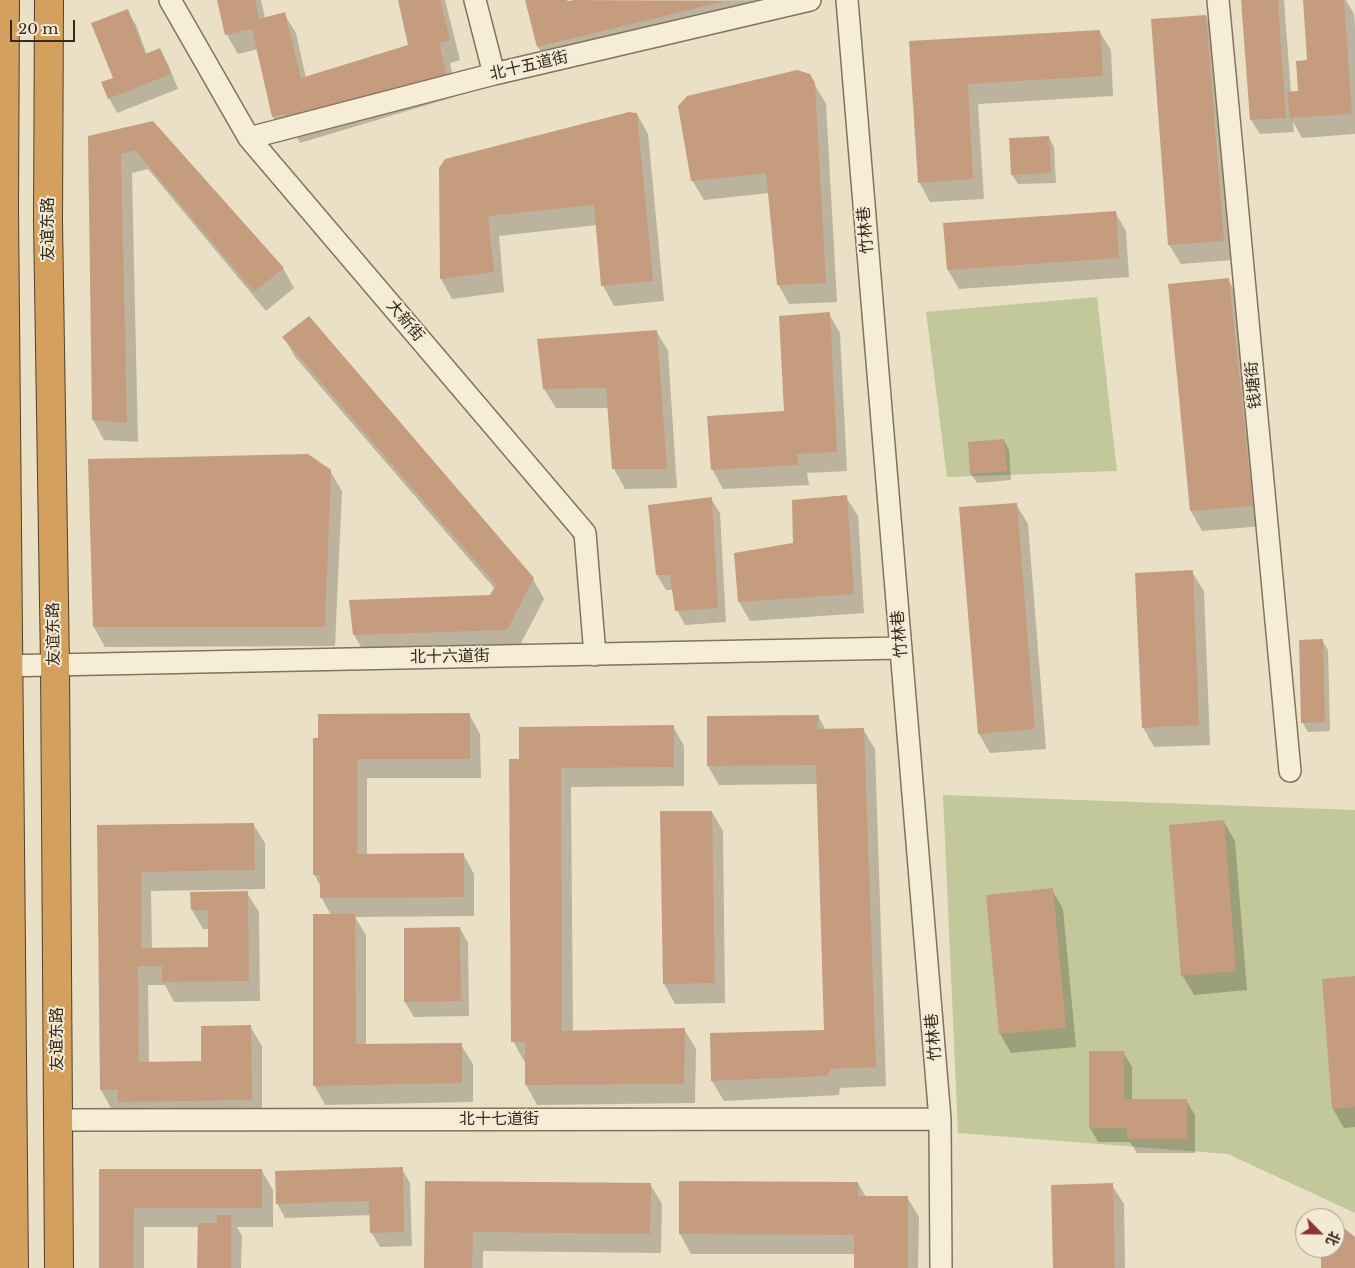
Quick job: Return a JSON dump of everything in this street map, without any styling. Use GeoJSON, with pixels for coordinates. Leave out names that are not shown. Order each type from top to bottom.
{"type":"FeatureCollection","features":[{"type":"Feature","properties":{"kind":"highway"},"geometry":{"type":"LineString","coordinates":[[5,0],[2,209],[7,1128],[14,1268]]}},
{"type":"Feature","properties":{"kind":"highway","name":"友谊东路"},"geometry":{"type":"LineString","coordinates":[[49,0],[48,221],[55,664],[59,1268]]}},
{"type":"Feature","properties":{"kind":"street","name":"大新街"},"geometry":{"type":"LineString","coordinates":[[170,0],[249,138],[585,533],[595,654]]}},
{"type":"Feature","properties":{"kind":"street"},"geometry":{"type":"LineString","coordinates":[[475,0],[494,74]]}},
{"type":"Feature","properties":{"kind":"street","name":"北十五道街"},"geometry":{"type":"LineString","coordinates":[[249,138],[494,74],[810,0]]}},
{"type":"Feature","properties":{"kind":"street","name":"竹林巷"},"geometry":{"type":"LineString","coordinates":[[847,0],[940,1119],[941,1268]]}},
{"type":"Feature","properties":{"kind":"street","name":"钱塘街"},"geometry":{"type":"LineString","coordinates":[[1218,0],[1290,771]]}},
{"type":"Feature","properties":{"kind":"street","name":"北十六道街"},"geometry":{"type":"LineString","coordinates":[[4,666],[901,648]]}},
{"type":"Feature","properties":{"kind":"street","name":"北十七道街"},"geometry":{"type":"LineString","coordinates":[[57,1120],[940,1119]]}},
{"type":"Feature","properties":{"kind":"green space"},"geometry":{"type":"Polygon","coordinates":[[[1097,297],[1117,471],[947,477],[926,312],[1097,297]]]}},
{"type":"Feature","properties":{"kind":"green space"},"geometry":{"type":"Polygon","coordinates":[[[943,795],[1355,810],[1355,1213],[1228,1154],[958,1133],[943,795]]]}},
{"type":"Feature","properties":{"kind":"building"},"geometry":{"type":"Polygon","coordinates":[[[217,0],[255,0],[259,19],[285,12],[301,78],[408,45],[398,0],[440,0],[450,40],[439,43],[447,76],[288,124],[285,114],[272,117],[252,29],[225,35],[217,0]]]}},
{"type":"Feature","properties":{"kind":"building"},"geometry":{"type":"Polygon","coordinates":[[[525,0],[567,0],[568,2],[573,0],[726,1],[537,47],[525,0]]]}},
{"type":"Feature","properties":{"kind":"building"},"geometry":{"type":"Polygon","coordinates":[[[1241,0],[1278,0],[1286,118],[1250,120],[1241,0]]]}},
{"type":"Feature","properties":{"kind":"building"},"geometry":{"type":"Polygon","coordinates":[[[1303,0],[1344,0],[1352,114],[1290,118],[1287,92],[1298,91],[1296,61],[1307,60],[1303,0]]]}},
{"type":"Feature","properties":{"kind":"building"},"geometry":{"type":"Polygon","coordinates":[[[128,9],[145,54],[160,48],[171,74],[108,99],[101,82],[113,78],[91,23],[128,9]]]}},
{"type":"Feature","properties":{"kind":"building"},"geometry":{"type":"Polygon","coordinates":[[[1206,15],[1224,241],[1168,245],[1151,19],[1206,15]]]}},
{"type":"Feature","properties":{"kind":"building"},"geometry":{"type":"Polygon","coordinates":[[[1100,30],[1103,76],[968,84],[973,179],[918,183],[909,41],[1100,30]]]}},
{"type":"Feature","properties":{"kind":"building"},"geometry":{"type":"Polygon","coordinates":[[[797,70],[810,74],[815,83],[826,283],[777,285],[766,173],[691,181],[678,106],[687,96],[797,70]]]}},
{"type":"Feature","properties":{"kind":"building"},"geometry":{"type":"Polygon","coordinates":[[[629,112],[637,113],[653,281],[601,286],[594,205],[488,216],[494,272],[440,279],[439,168],[445,159],[629,112]]]}},
{"type":"Feature","properties":{"kind":"building"},"geometry":{"type":"Polygon","coordinates":[[[153,121],[284,268],[254,292],[135,150],[121,154],[127,423],[92,420],[88,136],[153,121]]]}},
{"type":"Feature","properties":{"kind":"building"},"geometry":{"type":"Polygon","coordinates":[[[1049,136],[1051,173],[1011,175],[1009,138],[1049,136]]]}},
{"type":"Feature","properties":{"kind":"building"},"geometry":{"type":"Polygon","coordinates":[[[1116,211],[1119,258],[947,270],[943,223],[1116,211]]]}},
{"type":"Feature","properties":{"kind":"building"},"geometry":{"type":"Polygon","coordinates":[[[1229,278],[1253,506],[1190,511],[1168,284],[1229,278]]]}},
{"type":"Feature","properties":{"kind":"building"},"geometry":{"type":"Polygon","coordinates":[[[830,312],[837,452],[797,454],[798,465],[711,470],[707,416],[784,411],[779,316],[830,312]]]}},
{"type":"Feature","properties":{"kind":"building"},"geometry":{"type":"Polygon","coordinates":[[[309,316],[534,578],[507,630],[353,635],[349,600],[490,595],[496,585],[282,337],[309,316]]]}},
{"type":"Feature","properties":{"kind":"building"},"geometry":{"type":"Polygon","coordinates":[[[657,330],[667,469],[612,469],[606,388],[543,389],[537,339],[657,330]]]}},
{"type":"Feature","properties":{"kind":"building"},"geometry":{"type":"Polygon","coordinates":[[[1004,439],[1007,471],[970,474],[968,442],[1004,439]]]}},
{"type":"Feature","properties":{"kind":"building"},"geometry":{"type":"Polygon","coordinates":[[[308,454],[331,470],[325,627],[93,627],[88,459],[308,454]]]}},
{"type":"Feature","properties":{"kind":"building"},"geometry":{"type":"Polygon","coordinates":[[[847,495],[854,594],[738,602],[734,553],[793,543],[792,500],[847,495]]]}},
{"type":"Feature","properties":{"kind":"building"},"geometry":{"type":"Polygon","coordinates":[[[712,497],[718,608],[675,611],[670,575],[656,575],[648,505],[712,497]]]}},
{"type":"Feature","properties":{"kind":"building"},"geometry":{"type":"Polygon","coordinates":[[[1017,503],[1035,729],[978,734],[959,507],[1017,503]]]}},
{"type":"Feature","properties":{"kind":"building"},"geometry":{"type":"Polygon","coordinates":[[[1193,570],[1199,725],[1142,728],[1135,573],[1193,570]]]}},
{"type":"Feature","properties":{"kind":"building"},"geometry":{"type":"Polygon","coordinates":[[[1323,639],[1325,722],[1301,723],[1299,640],[1323,639]]]}},
{"type":"Feature","properties":{"kind":"building"},"geometry":{"type":"Polygon","coordinates":[[[470,713],[470,759],[357,759],[357,854],[464,853],[464,897],[320,898],[320,875],[313,875],[313,738],[318,738],[318,714],[470,713]]]}},
{"type":"Feature","properties":{"kind":"building"},"geometry":{"type":"Polygon","coordinates":[[[819,715],[817,729],[864,728],[876,1067],[830,1069],[828,1076],[711,1081],[710,1033],[824,1030],[816,765],[707,766],[707,716],[819,715]]]}},
{"type":"Feature","properties":{"kind":"building"},"geometry":{"type":"Polygon","coordinates":[[[674,725],[674,767],[561,768],[562,1031],[685,1028],[684,1084],[525,1085],[525,1042],[511,1042],[509,759],[519,759],[519,727],[674,725]]]}},
{"type":"Feature","properties":{"kind":"building"},"geometry":{"type":"Polygon","coordinates":[[[660,811],[712,811],[715,983],[663,984],[660,811]]]}},
{"type":"Feature","properties":{"kind":"building"},"geometry":{"type":"Polygon","coordinates":[[[1224,820],[1236,971],[1181,976],[1169,825],[1224,820]]]}},
{"type":"Feature","properties":{"kind":"building"},"geometry":{"type":"Polygon","coordinates":[[[254,823],[255,870],[141,872],[141,948],[208,947],[208,910],[191,910],[190,892],[248,891],[249,981],[162,982],[162,966],[138,966],[139,1062],[201,1061],[201,1026],[251,1025],[252,1100],[118,1102],[118,1090],[100,1090],[97,825],[254,823]]]}},
{"type":"Feature","properties":{"kind":"building"},"geometry":{"type":"Polygon","coordinates":[[[1053,888],[1066,1028],[999,1034],[986,895],[1053,888]]]}},
{"type":"Feature","properties":{"kind":"building"},"geometry":{"type":"Polygon","coordinates":[[[313,914],[355,914],[356,1044],[462,1043],[462,1083],[313,1086],[313,914]]]}},
{"type":"Feature","properties":{"kind":"building"},"geometry":{"type":"Polygon","coordinates":[[[460,927],[461,1001],[404,1002],[404,928],[460,927]]]}},
{"type":"Feature","properties":{"kind":"building"},"geometry":{"type":"Polygon","coordinates":[[[1355,976],[1355,1107],[1332,1109],[1322,979],[1355,976]]]}},
{"type":"Feature","properties":{"kind":"building"},"geometry":{"type":"Polygon","coordinates":[[[1089,1051],[1124,1051],[1124,1099],[1187,1099],[1187,1139],[1127,1139],[1127,1128],[1089,1128],[1089,1051]]]}},
{"type":"Feature","properties":{"kind":"building"},"geometry":{"type":"Polygon","coordinates":[[[403,1167],[404,1232],[370,1233],[369,1201],[276,1204],[275,1171],[403,1167]]]}},
{"type":"Feature","properties":{"kind":"building"},"geometry":{"type":"Polygon","coordinates":[[[99,1169],[262,1169],[262,1208],[134,1208],[133,1268],[99,1268],[99,1169]]]}},
{"type":"Feature","properties":{"kind":"building"},"geometry":{"type":"Polygon","coordinates":[[[425,1181],[651,1183],[650,1234],[473,1232],[472,1268],[424,1268],[425,1181]]]}},
{"type":"Feature","properties":{"kind":"building"},"geometry":{"type":"Polygon","coordinates":[[[679,1181],[858,1182],[858,1196],[908,1196],[908,1268],[854,1268],[854,1235],[679,1234],[679,1181]]]}},
{"type":"Feature","properties":{"kind":"building"},"geometry":{"type":"Polygon","coordinates":[[[1113,1183],[1115,1268],[1053,1268],[1051,1185],[1113,1183]]]}},
{"type":"Feature","properties":{"kind":"building"},"geometry":{"type":"Polygon","coordinates":[[[217,1215],[231,1215],[231,1268],[197,1268],[198,1223],[217,1223],[217,1215]]]}},
{"type":"Feature","properties":{"kind":"building"},"geometry":{"type":"Polygon","coordinates":[[[1345,1229],[1355,1237],[1355,1268],[1321,1268],[1321,1258],[1345,1258],[1345,1229]]]}}]}
